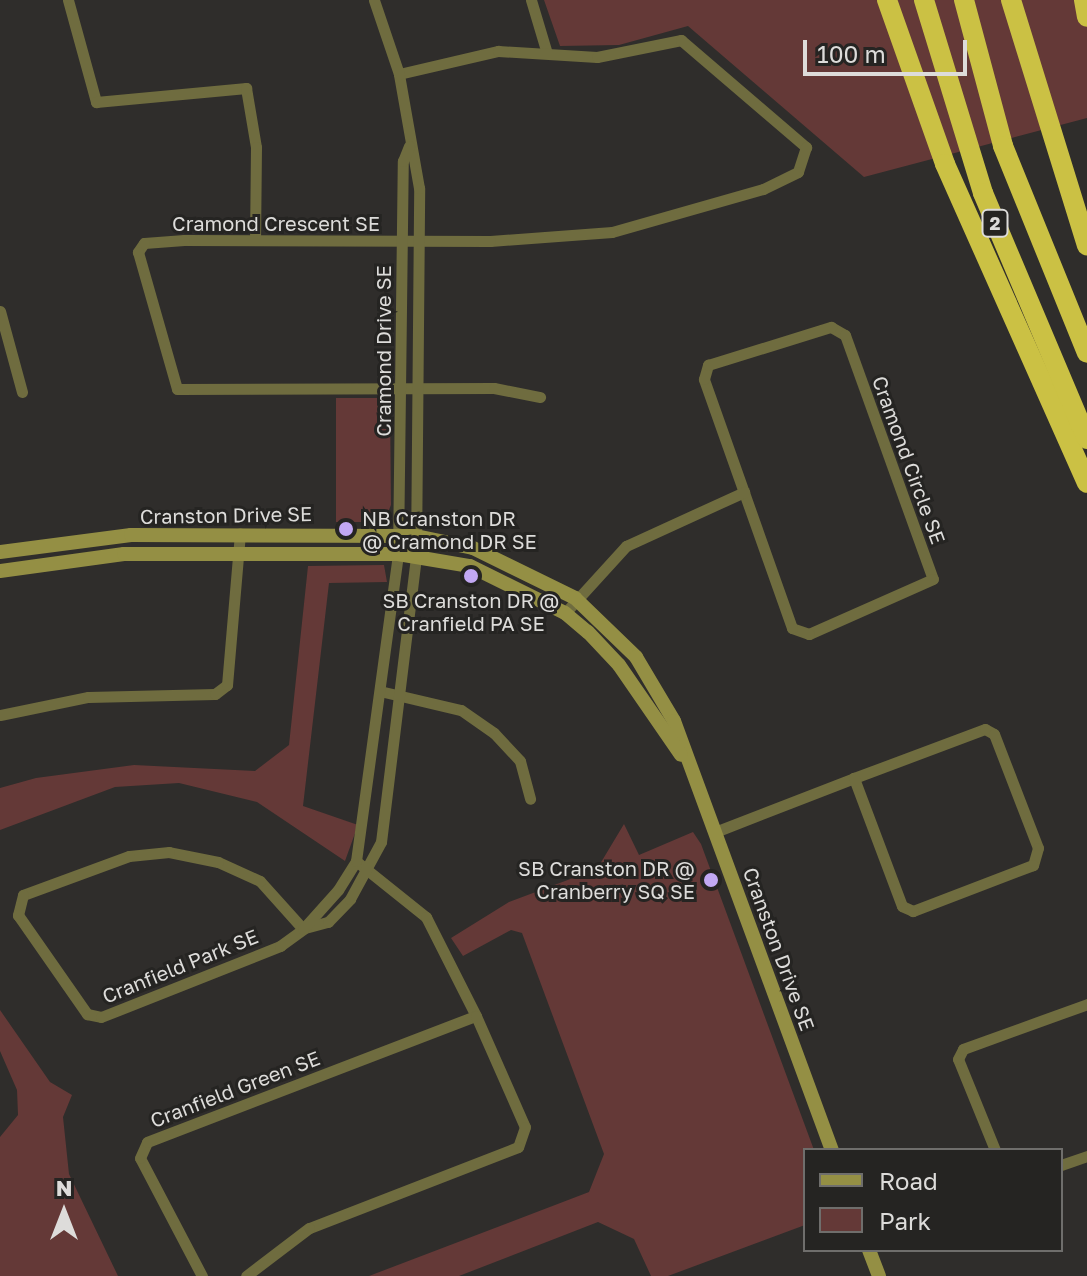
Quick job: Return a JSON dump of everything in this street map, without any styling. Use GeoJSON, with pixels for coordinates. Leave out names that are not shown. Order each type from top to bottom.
{"type":"FeatureCollection","features":[{"type":"Feature","properties":{"kind":"highway"},"geometry":{"type":"LineString","coordinates":[[887,0],[945,164],[1087,483]]}},
{"type":"Feature","properties":{"kind":"highway","name":"2"},"geometry":{"type":"LineString","coordinates":[[924,0],[983,193],[1087,439]]}},
{"type":"Feature","properties":{"kind":"highway"},"geometry":{"type":"LineString","coordinates":[[964,0],[1003,146],[1087,353]]}},
{"type":"Feature","properties":{"kind":"highway"},"geometry":{"type":"LineString","coordinates":[[1011,0],[1087,245]]}},
{"type":"Feature","properties":{"kind":"highway"},"geometry":{"type":"LineString","coordinates":[[1084,0],[1087,17]]}},
{"type":"Feature","properties":{"kind":"street"},"geometry":{"type":"LineString","coordinates":[[68,0],[96,102],[246,88],[256,147],[255,239]]}},
{"type":"Feature","properties":{"kind":"street"},"geometry":{"type":"LineString","coordinates":[[374,0],[399,74],[409,146],[402,240]]}},
{"type":"Feature","properties":{"kind":"street"},"geometry":{"type":"LineString","coordinates":[[531,0],[546,50]]}},
{"type":"Feature","properties":{"kind":"street"},"geometry":{"type":"LineString","coordinates":[[399,74],[498,51],[546,50],[597,57],[681,40],[806,147],[806,161],[798,172],[728,202],[612,232],[419,240],[417,163],[409,146]]}},
{"type":"Feature","properties":{"kind":"street","name":"Cramond Crescent SE"},"geometry":{"type":"LineString","coordinates":[[401,388],[177,389],[138,252],[144,243],[255,239],[402,240]]}},
{"type":"Feature","properties":{"kind":"street","name":"Cramond Drive SE"},"geometry":{"type":"LineString","coordinates":[[398,554],[402,240],[419,240],[416,556]]}},
{"type":"Feature","properties":{"kind":"street"},"geometry":{"type":"LineString","coordinates":[[0,311],[22,392]]}},
{"type":"Feature","properties":{"kind":"street","name":"Cramond Circle SE"},"geometry":{"type":"LineString","coordinates":[[831,327],[845,335],[933,579],[809,634],[792,628],[744,492],[704,379],[708,365],[831,327]]}},
{"type":"Feature","properties":{"kind":"street"},"geometry":{"type":"LineString","coordinates":[[401,388],[523,389],[540,397]]}},
{"type":"Feature","properties":{"kind":"street"},"geometry":{"type":"LineString","coordinates":[[565,613],[575,598],[626,546],[744,492]]}},
{"type":"Feature","properties":{"kind":"street"},"geometry":{"type":"LineString","coordinates":[[0,715],[88,697],[215,694],[227,685],[240,534]]}},
{"type":"Feature","properties":{"kind":"street","name":"Cranston Drive SE"},"geometry":{"type":"LineString","coordinates":[[0,552],[131,535],[416,536],[473,548],[575,598],[656,685],[715,832],[831,1148]]}},
{"type":"Feature","properties":{"kind":"street","name":"Cranston Drive SE"},"geometry":{"type":"LineString","coordinates":[[0,571],[124,554],[398,554],[493,574],[565,613],[619,665],[686,762]]}},
{"type":"Feature","properties":{"kind":"street","name":"Cranfield Park SE"},"geometry":{"type":"LineString","coordinates":[[303,929],[260,881],[218,862],[169,852],[129,856],[23,895],[18,915],[87,1014],[101,1017],[280,946],[303,929],[356,861],[384,692],[398,554]]}},
{"type":"Feature","properties":{"kind":"street","name":"Cranfield Park SE"},"geometry":{"type":"LineString","coordinates":[[303,929],[328,922],[370,873],[388,804],[416,556]]}},
{"type":"Feature","properties":{"kind":"street"},"geometry":{"type":"LineString","coordinates":[[384,692],[461,710],[494,733],[520,761],[530,799]]}},
{"type":"Feature","properties":{"kind":"street"},"geometry":{"type":"LineString","coordinates":[[715,832],[854,778],[985,729],[994,734],[1038,848],[1033,865],[913,911],[902,906],[854,778]]}},
{"type":"Feature","properties":{"kind":"street"},"geometry":{"type":"LineString","coordinates":[[246,1276],[309,1228],[518,1147],[525,1127],[476,1016],[426,917],[356,861]]}},
{"type":"Feature","properties":{"kind":"street"},"geometry":{"type":"LineString","coordinates":[[994,1148],[958,1059],[963,1049],[1087,1004]]}},
{"type":"Feature","properties":{"kind":"street","name":"Cranfield Green SE"},"geometry":{"type":"LineString","coordinates":[[202,1276],[140,1158],[147,1142],[476,1016]]}},
{"type":"Feature","properties":{"kind":"street"},"geometry":{"type":"LineString","coordinates":[[1063,1164],[1087,1156]]}},
{"type":"Feature","properties":{"kind":"street"},"geometry":{"type":"LineString","coordinates":[[870,1252],[879,1276]]}},
{"type":"Feature","properties":{"kind":"green space"},"geometry":{"type":"Polygon","coordinates":[[[544,0],[1087,0],[1087,118],[864,177],[688,26],[619,45],[560,46],[544,0]]]}},
{"type":"Feature","properties":{"kind":"green space"},"geometry":{"type":"Polygon","coordinates":[[[336,398],[381,398],[390,404],[391,505],[384,522],[336,522],[336,398]]]}},
{"type":"Feature","properties":{"kind":"green space"},"geometry":{"type":"Polygon","coordinates":[[[384,565],[387,582],[329,583],[303,806],[358,825],[345,861],[257,802],[179,783],[115,787],[0,830],[0,788],[36,778],[134,765],[255,771],[289,745],[308,566],[384,565]]]}},
{"type":"Feature","properties":{"kind":"green space"},"geometry":{"type":"Polygon","coordinates":[[[624,824],[639,855],[693,832],[701,844],[813,1148],[803,1148],[803,1226],[668,1276],[651,1276],[634,1239],[598,1222],[459,1276],[369,1276],[589,1192],[604,1154],[522,933],[511,930],[463,956],[451,938],[509,902],[597,869],[624,824]]]}},
{"type":"Feature","properties":{"kind":"green space"},"geometry":{"type":"Polygon","coordinates":[[[0,1010],[50,1082],[72,1095],[63,1117],[69,1174],[118,1276],[0,1276],[0,1137],[18,1115],[17,1090],[0,1051],[0,1010]]]}},
{"type":"Feature","properties":{"kind":"place","name":"NB Cranston DR @ Cramond DR SE"},"geometry":{"type":"Point","coordinates":[346,529]}},
{"type":"Feature","properties":{"kind":"place","name":"SB Cranston DR @ Cranfield PA SE"},"geometry":{"type":"Point","coordinates":[471,576]}},
{"type":"Feature","properties":{"kind":"place","name":"SB Cranston DR @ Cranberry SQ SE"},"geometry":{"type":"Point","coordinates":[711,880]}}]}
